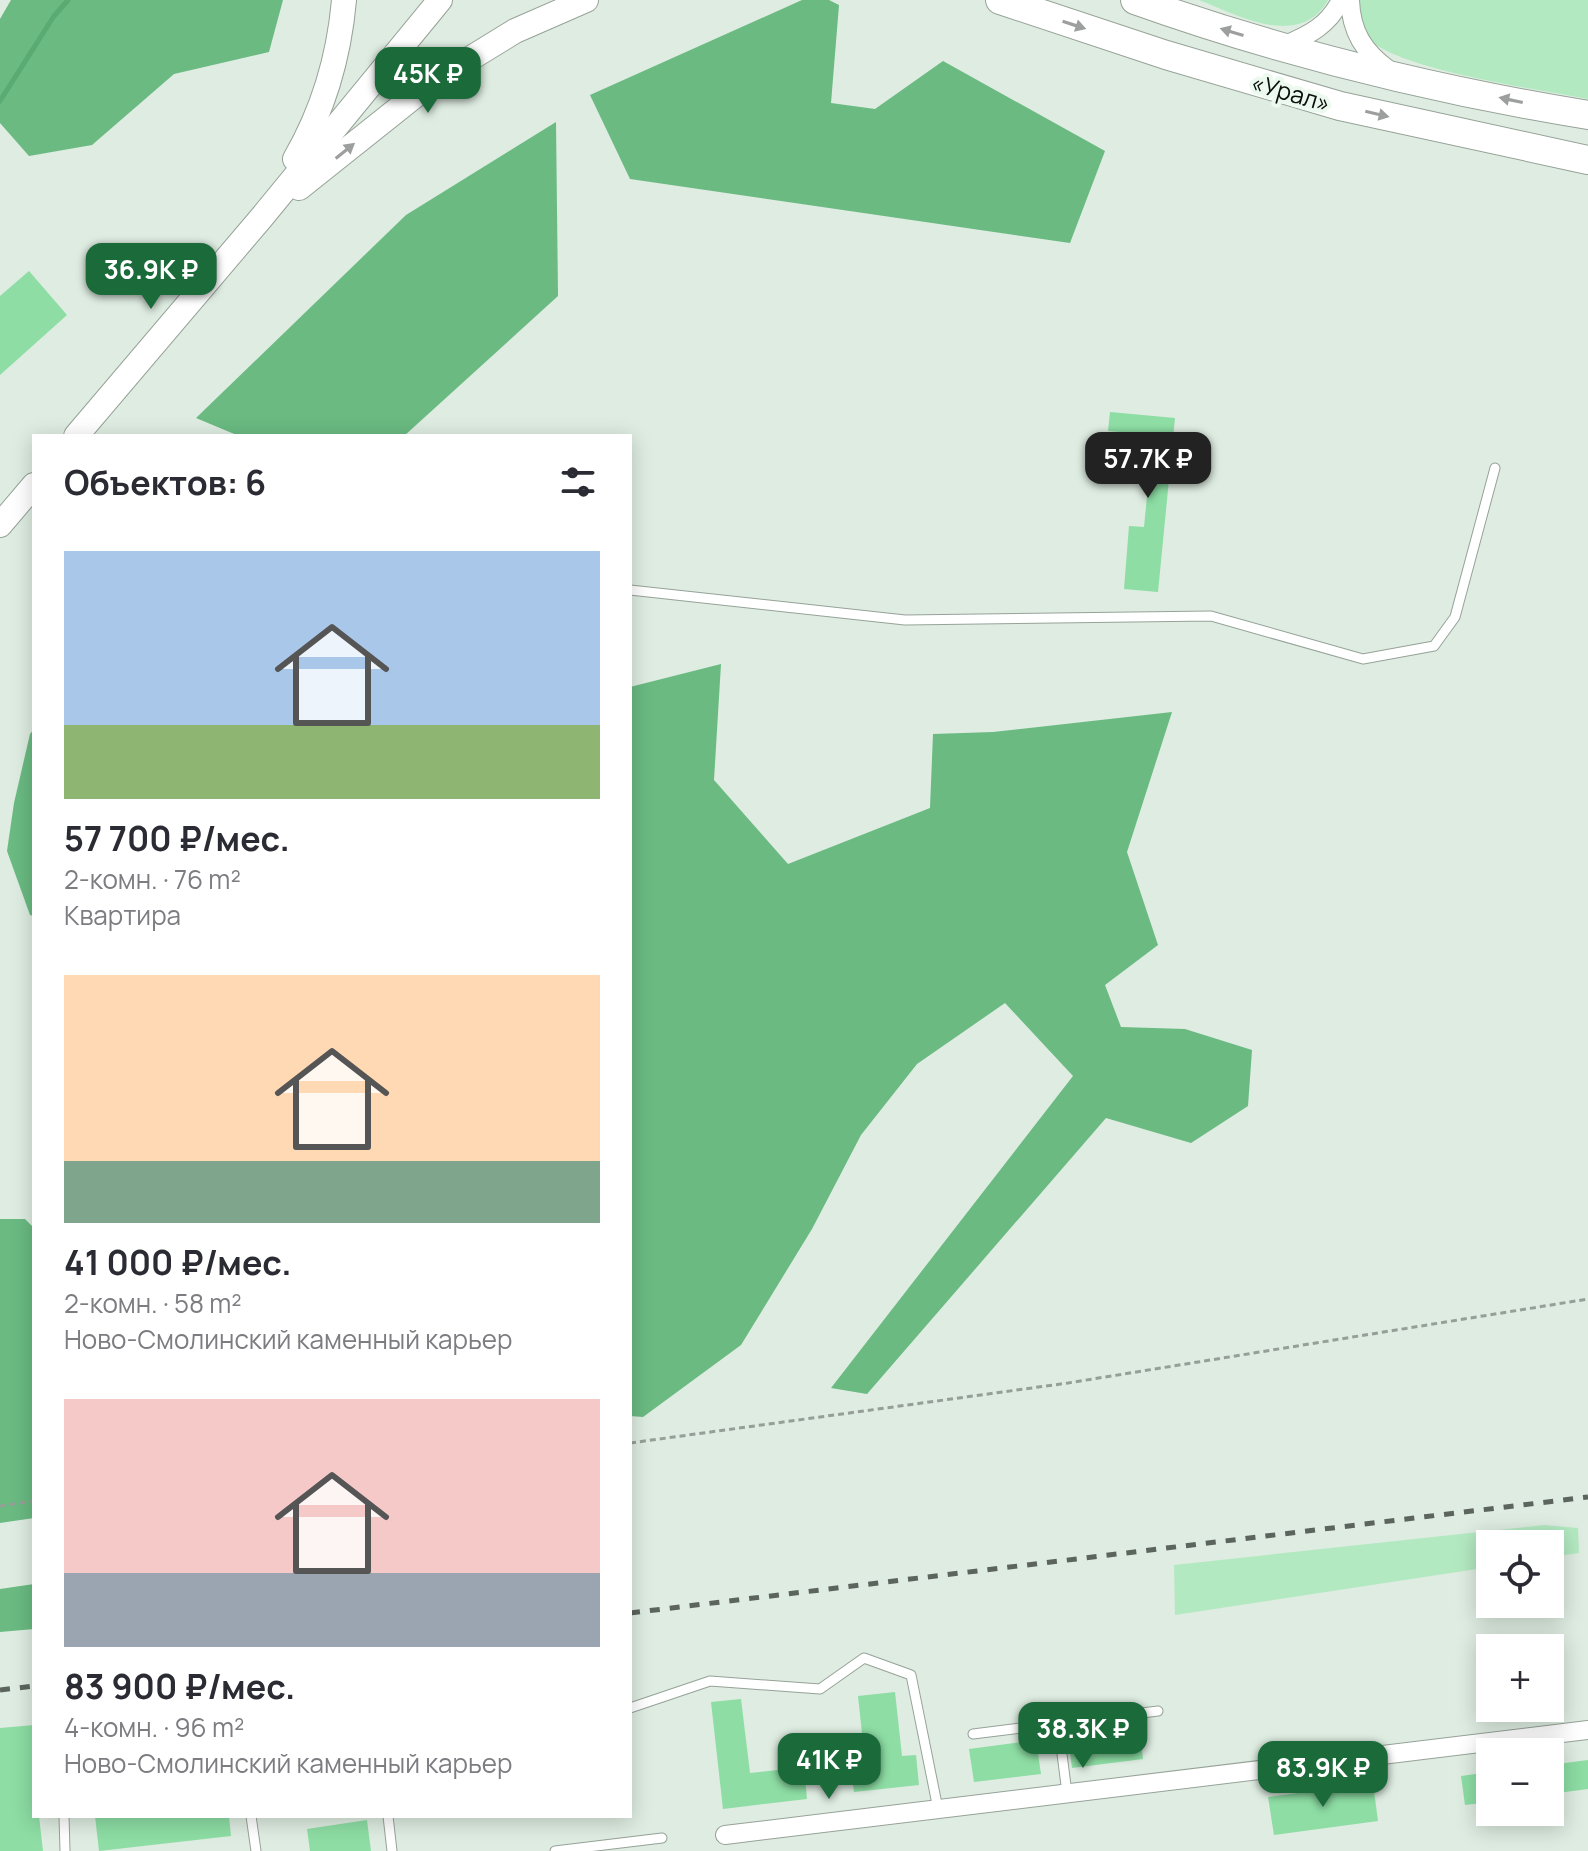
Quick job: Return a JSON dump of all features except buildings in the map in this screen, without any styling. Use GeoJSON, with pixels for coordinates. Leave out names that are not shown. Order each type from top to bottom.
{"type":"FeatureCollection","features":[{"type":"Feature","properties":{"kind":"main road"},"geometry":{"type":"LineString","coordinates":[[262,217],[308,138],[327,91],[341,33],[344,0]]}},
{"type":"Feature","properties":{"kind":"main road"},"geometry":{"type":"LineString","coordinates":[[78,434],[262,217],[440,0]]}},
{"type":"Feature","properties":{"kind":"main road"},"geometry":{"type":"LineString","coordinates":[[262,217],[432,82],[515,31],[586,0]]}},
{"type":"Feature","properties":{"kind":"main road","name":"«Урал»"},"geometry":{"type":"LineString","coordinates":[[1000,0],[1166,55],[1340,106],[1588,160]]}},
{"type":"Feature","properties":{"kind":"main road","name":"«Урал»"},"geometry":{"type":"LineString","coordinates":[[1135,0],[1282,47],[1398,76],[1588,115]]}},
{"type":"Feature","properties":{"kind":"main road"},"geometry":{"type":"LineString","coordinates":[[0,525],[32,487]]}},
{"type":"Feature","properties":{"kind":"street"},"geometry":{"type":"LineString","coordinates":[[1282,47],[1326,24],[1341,0]]}},
{"type":"Feature","properties":{"kind":"street"},"geometry":{"type":"LineString","coordinates":[[1350,0],[1357,36],[1370,56],[1398,76]]}},
{"type":"Feature","properties":{"kind":"street"},"geometry":{"type":"LineString","coordinates":[[725,1835],[1588,1730]]}},
{"type":"Feature","properties":{"kind":"lane"},"geometry":{"type":"LineString","coordinates":[[632,590],[905,620],[1211,616],[1363,659],[1434,646],[1455,617],[1495,468]]}},
{"type":"Feature","properties":{"kind":"lane"},"geometry":{"type":"LineString","coordinates":[[632,1707],[710,1681],[820,1689],[864,1658],[911,1675],[938,1809]]}},
{"type":"Feature","properties":{"kind":"lane"},"geometry":{"type":"LineString","coordinates":[[973,1734],[1158,1711]]}},
{"type":"Feature","properties":{"kind":"lane"},"geometry":{"type":"LineString","coordinates":[[1058,1723],[1067,1793]]}},
{"type":"Feature","properties":{"kind":"lane"},"geometry":{"type":"LineString","coordinates":[[64,1818],[65,1851]]}},
{"type":"Feature","properties":{"kind":"lane"},"geometry":{"type":"LineString","coordinates":[[251,1818],[256,1851]]}},
{"type":"Feature","properties":{"kind":"lane"},"geometry":{"type":"LineString","coordinates":[[388,1818],[392,1851]]}},
{"type":"Feature","properties":{"kind":"lane"},"geometry":{"type":"LineString","coordinates":[[555,1851],[662,1838]]}},
{"type":"Feature","properties":{"kind":"path"},"geometry":{"type":"LineString","coordinates":[[632,1443],[1068,1383],[1588,1299]]}},
{"type":"Feature","properties":{"kind":"path"},"geometry":{"type":"LineString","coordinates":[[0,1506],[32,1501]]}},
{"type":"Feature","properties":{"kind":"green space"},"geometry":{"type":"Polygon","coordinates":[[[11,0],[283,0],[269,52],[174,74],[92,145],[29,156],[0,123],[0,19],[11,0]]]}},
{"type":"Feature","properties":{"kind":"green space"},"geometry":{"type":"Polygon","coordinates":[[[802,0],[829,0],[839,5],[831,103],[875,109],[943,61],[1105,151],[1070,243],[630,179],[590,95],[802,0]]]}},
{"type":"Feature","properties":{"kind":"green space"},"geometry":{"type":"Polygon","coordinates":[[[1199,0],[1328,0],[1316,15],[1301,23],[1285,26],[1249,20],[1199,0]]]}},
{"type":"Feature","properties":{"kind":"green space"},"geometry":{"type":"Polygon","coordinates":[[[1360,0],[1588,0],[1588,99],[1504,84],[1404,58],[1380,47],[1365,35],[1360,23],[1360,0]]]}},
{"type":"Feature","properties":{"kind":"green space"},"geometry":{"type":"Polygon","coordinates":[[[556,122],[558,296],[406,434],[234,434],[196,418],[406,215],[556,122]]]}},
{"type":"Feature","properties":{"kind":"green space"},"geometry":{"type":"Polygon","coordinates":[[[721,664],[714,780],[788,864],[930,808],[933,734],[993,732],[1172,712],[1127,852],[1158,945],[1105,985],[1121,1027],[1185,1029],[1252,1050],[1248,1106],[1191,1143],[1106,1118],[867,1394],[831,1388],[1073,1076],[1005,1003],[917,1064],[861,1135],[812,1229],[741,1345],[643,1417],[632,1416],[632,686],[721,664]]]}},
{"type":"Feature","properties":{"kind":"green space"},"geometry":{"type":"Polygon","coordinates":[[[32,732],[32,916],[7,851],[32,732]]]}},
{"type":"Feature","properties":{"kind":"green space"},"geometry":{"type":"Polygon","coordinates":[[[0,1219],[25,1219],[32,1226],[32,1518],[0,1523],[0,1219]]]}},
{"type":"Feature","properties":{"kind":"green space"},"geometry":{"type":"Polygon","coordinates":[[[1544,1525],[1578,1528],[1579,1553],[1564,1555],[1564,1530],[1498,1530],[1544,1525]]]}},
{"type":"Feature","properties":{"kind":"green space"},"geometry":{"type":"Polygon","coordinates":[[[1476,1532],[1476,1569],[1175,1615],[1174,1565],[1476,1532]]]}},
{"type":"Feature","properties":{"kind":"green space"},"geometry":{"type":"Polygon","coordinates":[[[32,1584],[32,1629],[0,1632],[0,1589],[32,1584]]]}},
{"type":"Feature","properties":{"kind":"waterway"},"geometry":{"type":"LineString","coordinates":[[0,101],[54,16],[68,0]]}},
{"type":"Feature","properties":{"kind":"railway"},"geometry":{"type":"LineString","coordinates":[[632,1613],[1588,1497]]}},
{"type":"Feature","properties":{"kind":"railway"},"geometry":{"type":"LineString","coordinates":[[0,1690],[32,1686]]}}]}
